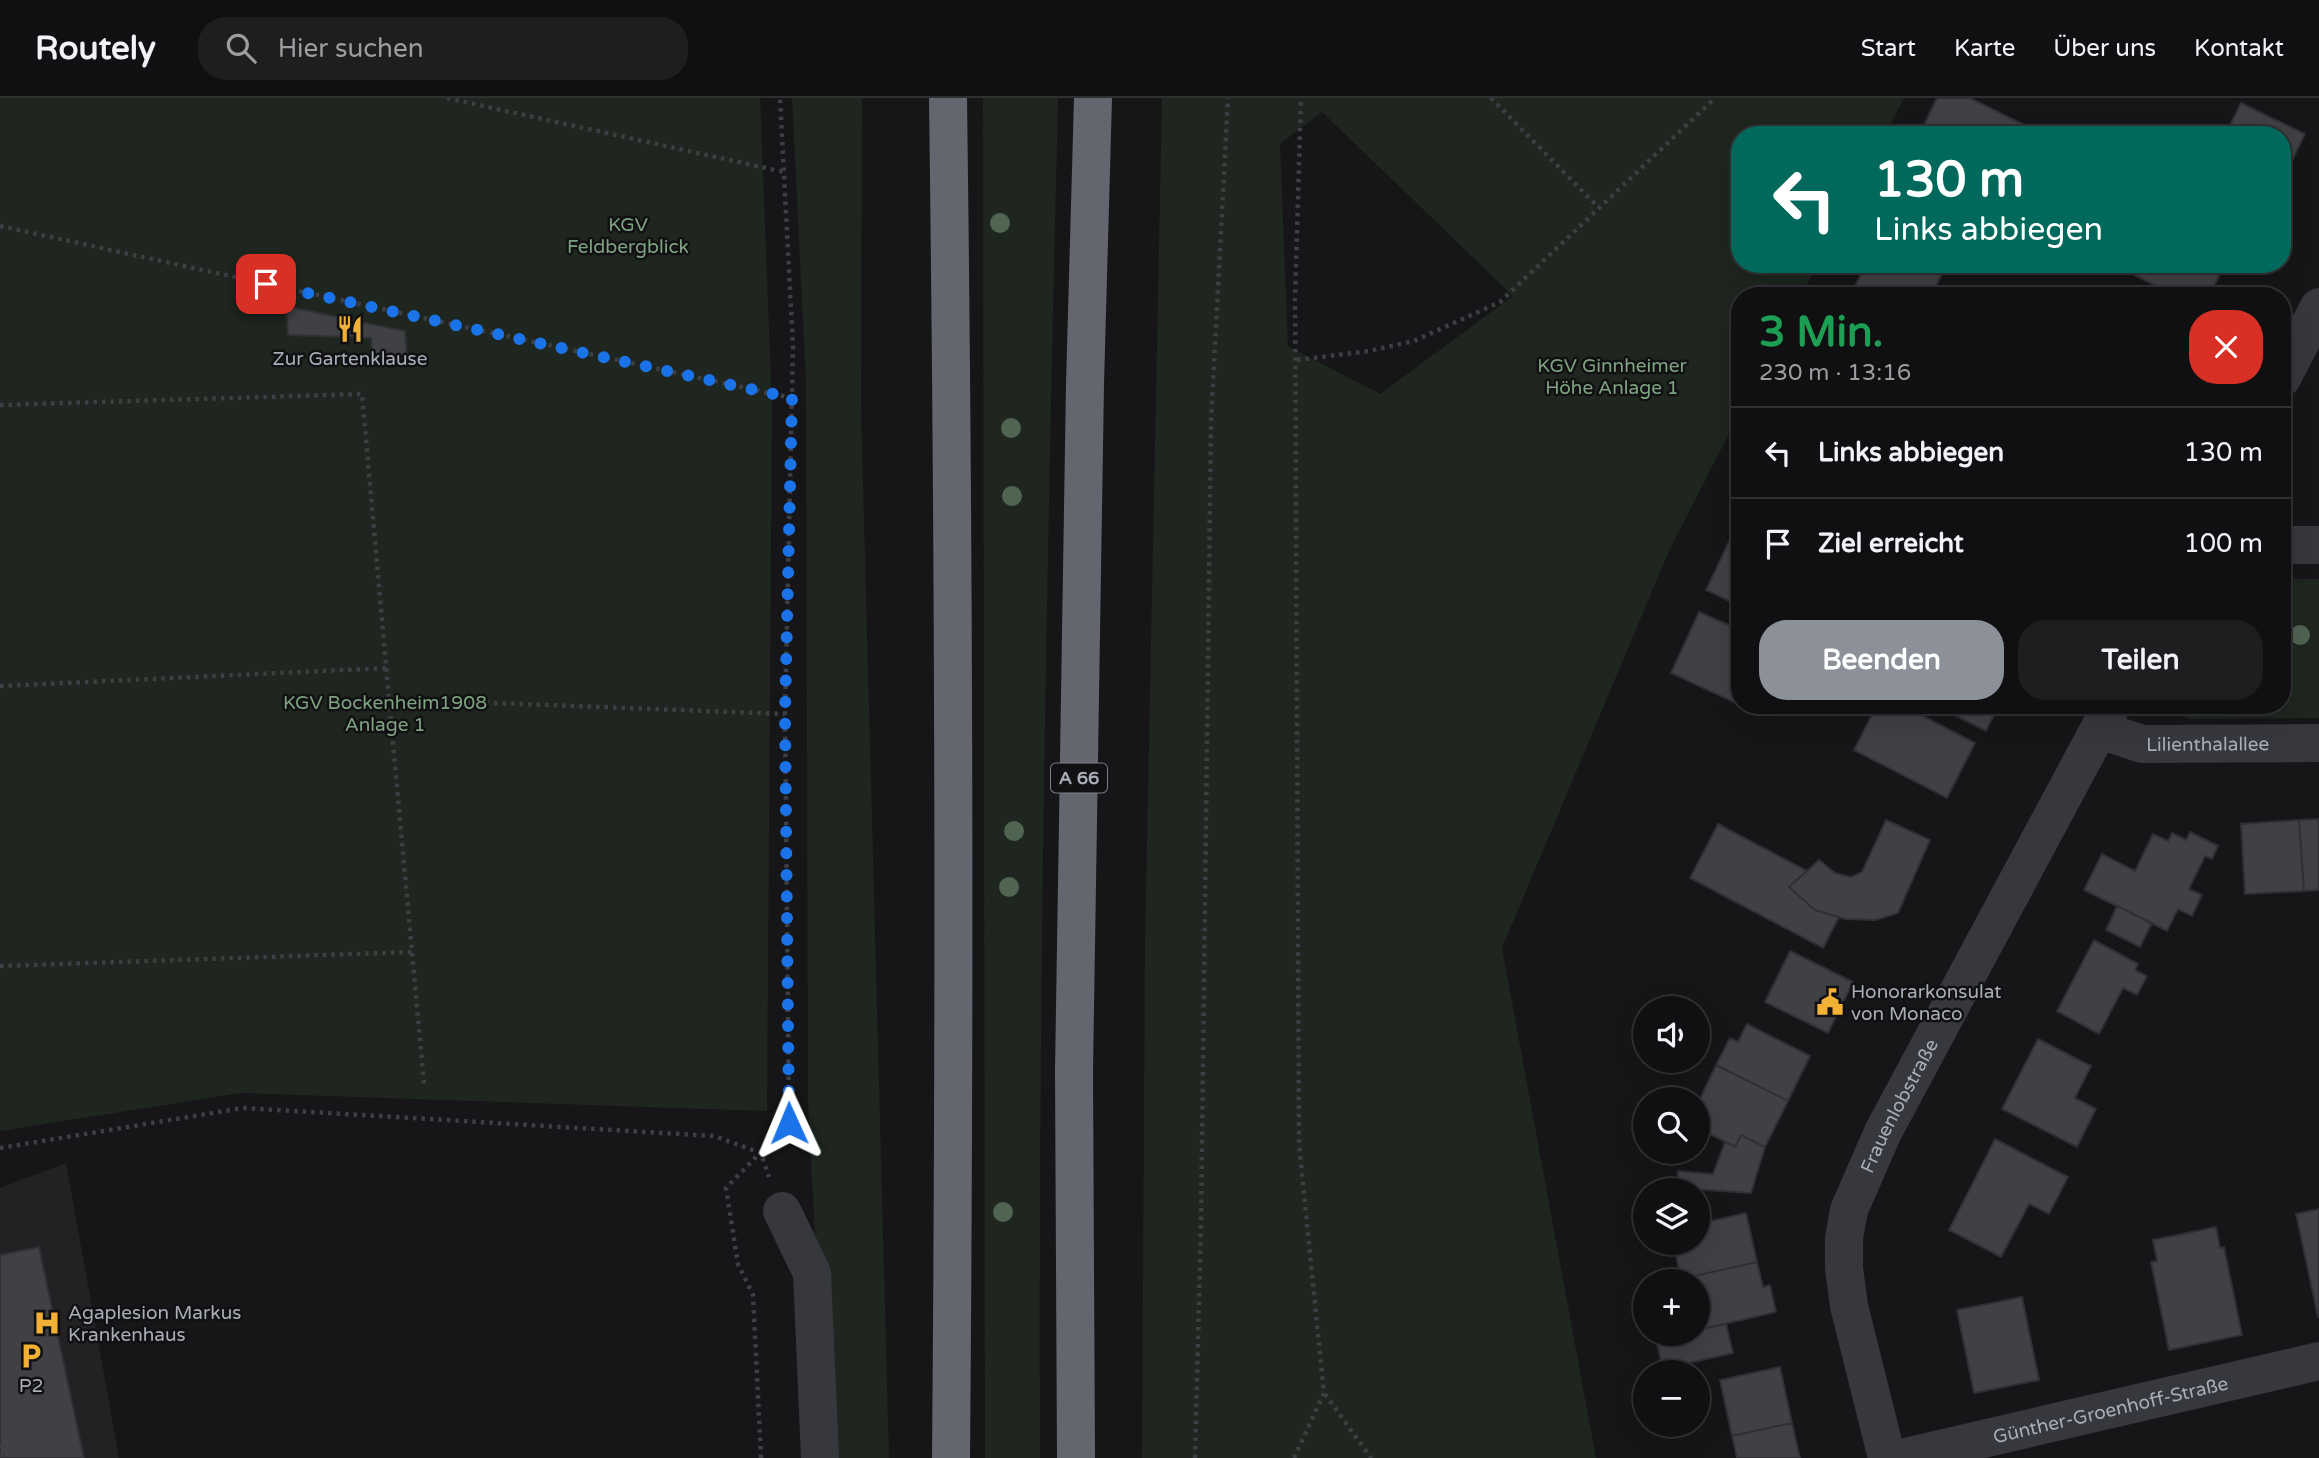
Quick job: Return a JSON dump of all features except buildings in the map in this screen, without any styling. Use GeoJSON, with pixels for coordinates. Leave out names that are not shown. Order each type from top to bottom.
{"type":"FeatureCollection","features":[{"type":"Feature","properties":{"kind":"highway"},"geometry":{"type":"LineString","coordinates":[[948,98],[952,372],[954,1030],[951,1458]]}},
{"type":"Feature","properties":{"kind":"highway","name":"A 66"},"geometry":{"type":"LineString","coordinates":[[1076,1458],[1074,1071],[1085,384],[1093,98]]}},
{"type":"Feature","properties":{"kind":"street"},"geometry":{"type":"LineString","coordinates":[[2291,361],[2319,307]]}},
{"type":"Feature","properties":{"kind":"street"},"geometry":{"type":"LineString","coordinates":[[2291,545],[2319,545]]}},
{"type":"Feature","properties":{"kind":"street","name":"Lilienthalallee"},"geometry":{"type":"LineString","coordinates":[[2106,718],[2142,744],[2319,743]]}},
{"type":"Feature","properties":{"kind":"street","name":"Frauenlobstraße"},"geometry":{"type":"LineString","coordinates":[[1887,1458],[1849,1306],[1844,1268],[1844,1238],[1849,1210],[1883,1132],[2106,718]]}},
{"type":"Feature","properties":{"kind":"street"},"geometry":{"type":"LineString","coordinates":[[782,1211],[812,1273],[820,1458]]}},
{"type":"Feature","properties":{"kind":"street","name":"Günther-Groenhoff-Straße"},"geometry":{"type":"LineString","coordinates":[[1901,1458],[2319,1361]]}},
{"type":"Feature","properties":{"kind":"path"},"geometry":{"type":"LineString","coordinates":[[447,98],[784,172]]}},
{"type":"Feature","properties":{"kind":"path"},"geometry":{"type":"LineString","coordinates":[[761,1458],[753,1295],[738,1264],[726,1188],[789,1123],[785,714],[793,347],[779,98]]}},
{"type":"Feature","properties":{"kind":"path"},"geometry":{"type":"LineString","coordinates":[[1195,1458],[1201,1224],[1211,422],[1228,98]]}},
{"type":"Feature","properties":{"kind":"path"},"geometry":{"type":"LineString","coordinates":[[1301,98],[1295,299],[1299,1143],[1324,1393],[1371,1458]]}},
{"type":"Feature","properties":{"kind":"path"},"geometry":{"type":"LineString","coordinates":[[1491,98],[1598,207]]}},
{"type":"Feature","properties":{"kind":"path"},"geometry":{"type":"LineString","coordinates":[[1297,360],[1369,351],[1414,341],[1500,302],[1715,98]]}},
{"type":"Feature","properties":{"kind":"path"},"geometry":{"type":"LineString","coordinates":[[0,226],[792,398]]}},
{"type":"Feature","properties":{"kind":"path"},"geometry":{"type":"LineString","coordinates":[[0,405],[362,394],[424,1084]]}},
{"type":"Feature","properties":{"kind":"path"},"geometry":{"type":"LineString","coordinates":[[0,686],[387,668]]}},
{"type":"Feature","properties":{"kind":"path"},"geometry":{"type":"LineString","coordinates":[[389,699],[785,714]]}},
{"type":"Feature","properties":{"kind":"path"},"geometry":{"type":"LineString","coordinates":[[0,966],[412,952]]}},
{"type":"Feature","properties":{"kind":"path"},"geometry":{"type":"LineString","coordinates":[[1,1149],[243,1108],[714,1136],[761,1153]]}},
{"type":"Feature","properties":{"kind":"path"},"geometry":{"type":"LineString","coordinates":[[761,1153],[782,1211]]}},
{"type":"Feature","properties":{"kind":"path"},"geometry":{"type":"LineString","coordinates":[[1294,1458],[1324,1393]]}},
{"type":"Feature","properties":{"kind":"path"},"geometry":{"type":"LineString","coordinates":[[0,1445],[3,1458]]}},
{"type":"Feature","properties":{"kind":"shaded area","name":"Agaplesion Markus Krankenhaus"},"geometry":{"type":"Polygon","coordinates":[[[66,1163],[119,1458],[0,1458],[0,1188],[66,1163]]]}},
{"type":"Feature","properties":{"kind":"green space","name":"KGV Bockenheim1908 Anlage 1"},"geometry":{"type":"Polygon","coordinates":[[[0,98],[760,98],[772,407],[767,1111],[241,1093],[0,1131],[0,98]]]}},
{"type":"Feature","properties":{"kind":"green space"},"geometry":{"type":"Polygon","coordinates":[[[792,98],[862,98],[861,407],[889,1458],[827,1458],[808,1105],[806,382],[792,98]]]}},
{"type":"Feature","properties":{"kind":"green space"},"geometry":{"type":"Polygon","coordinates":[[[983,98],[1058,98],[1044,778],[1040,1458],[985,1458],[983,98]]]}},
{"type":"Feature","properties":{"kind":"green space","name":"KGV Ginnheimer Höhe Anlage 1"},"geometry":{"type":"Polygon","coordinates":[[[1162,98],[1904,98],[1890,126],[1731,126],[1731,273],[1812,273],[1806,287],[1731,287],[1731,430],[1669,551],[1502,948],[1596,1458],[1142,1458],[1145,941],[1162,98]],[[1322,112],[1280,144],[1288,346],[1380,394],[1513,296],[1322,112]]]}},
{"type":"Feature","properties":{"kind":"green space"},"geometry":{"type":"Polygon","coordinates":[[[2291,579],[2319,579],[2319,718],[2191,719],[2177,715],[2291,714],[2291,579]]]}},
{"type":"Feature","properties":{"kind":"place","name":"Zur Gartenklause"},"geometry":{"type":"Point","coordinates":[350,329]}},
{"type":"Feature","properties":{"kind":"place","name":"Honorarkonsulat von Monaco"},"geometry":{"type":"Point","coordinates":[1830,1002]}},
{"type":"Feature","properties":{"kind":"place","name":"Agaplesion Markus Krankenhaus"},"geometry":{"type":"Point","coordinates":[47,1323]}},
{"type":"Feature","properties":{"kind":"place","name":"P2"},"geometry":{"type":"Point","coordinates":[31,1356]}},
{"type":"Feature","properties":{"kind":"route"},"geometry":{"type":"LineString","coordinates":[[266,284],[792,398],[785,714],[789,1123]]}},
{"type":"Feature","properties":{"kind":"park label","name":"KGV Feldbergblick"},"geometry":{"type":"Point","coordinates":[628,235]}}]}
